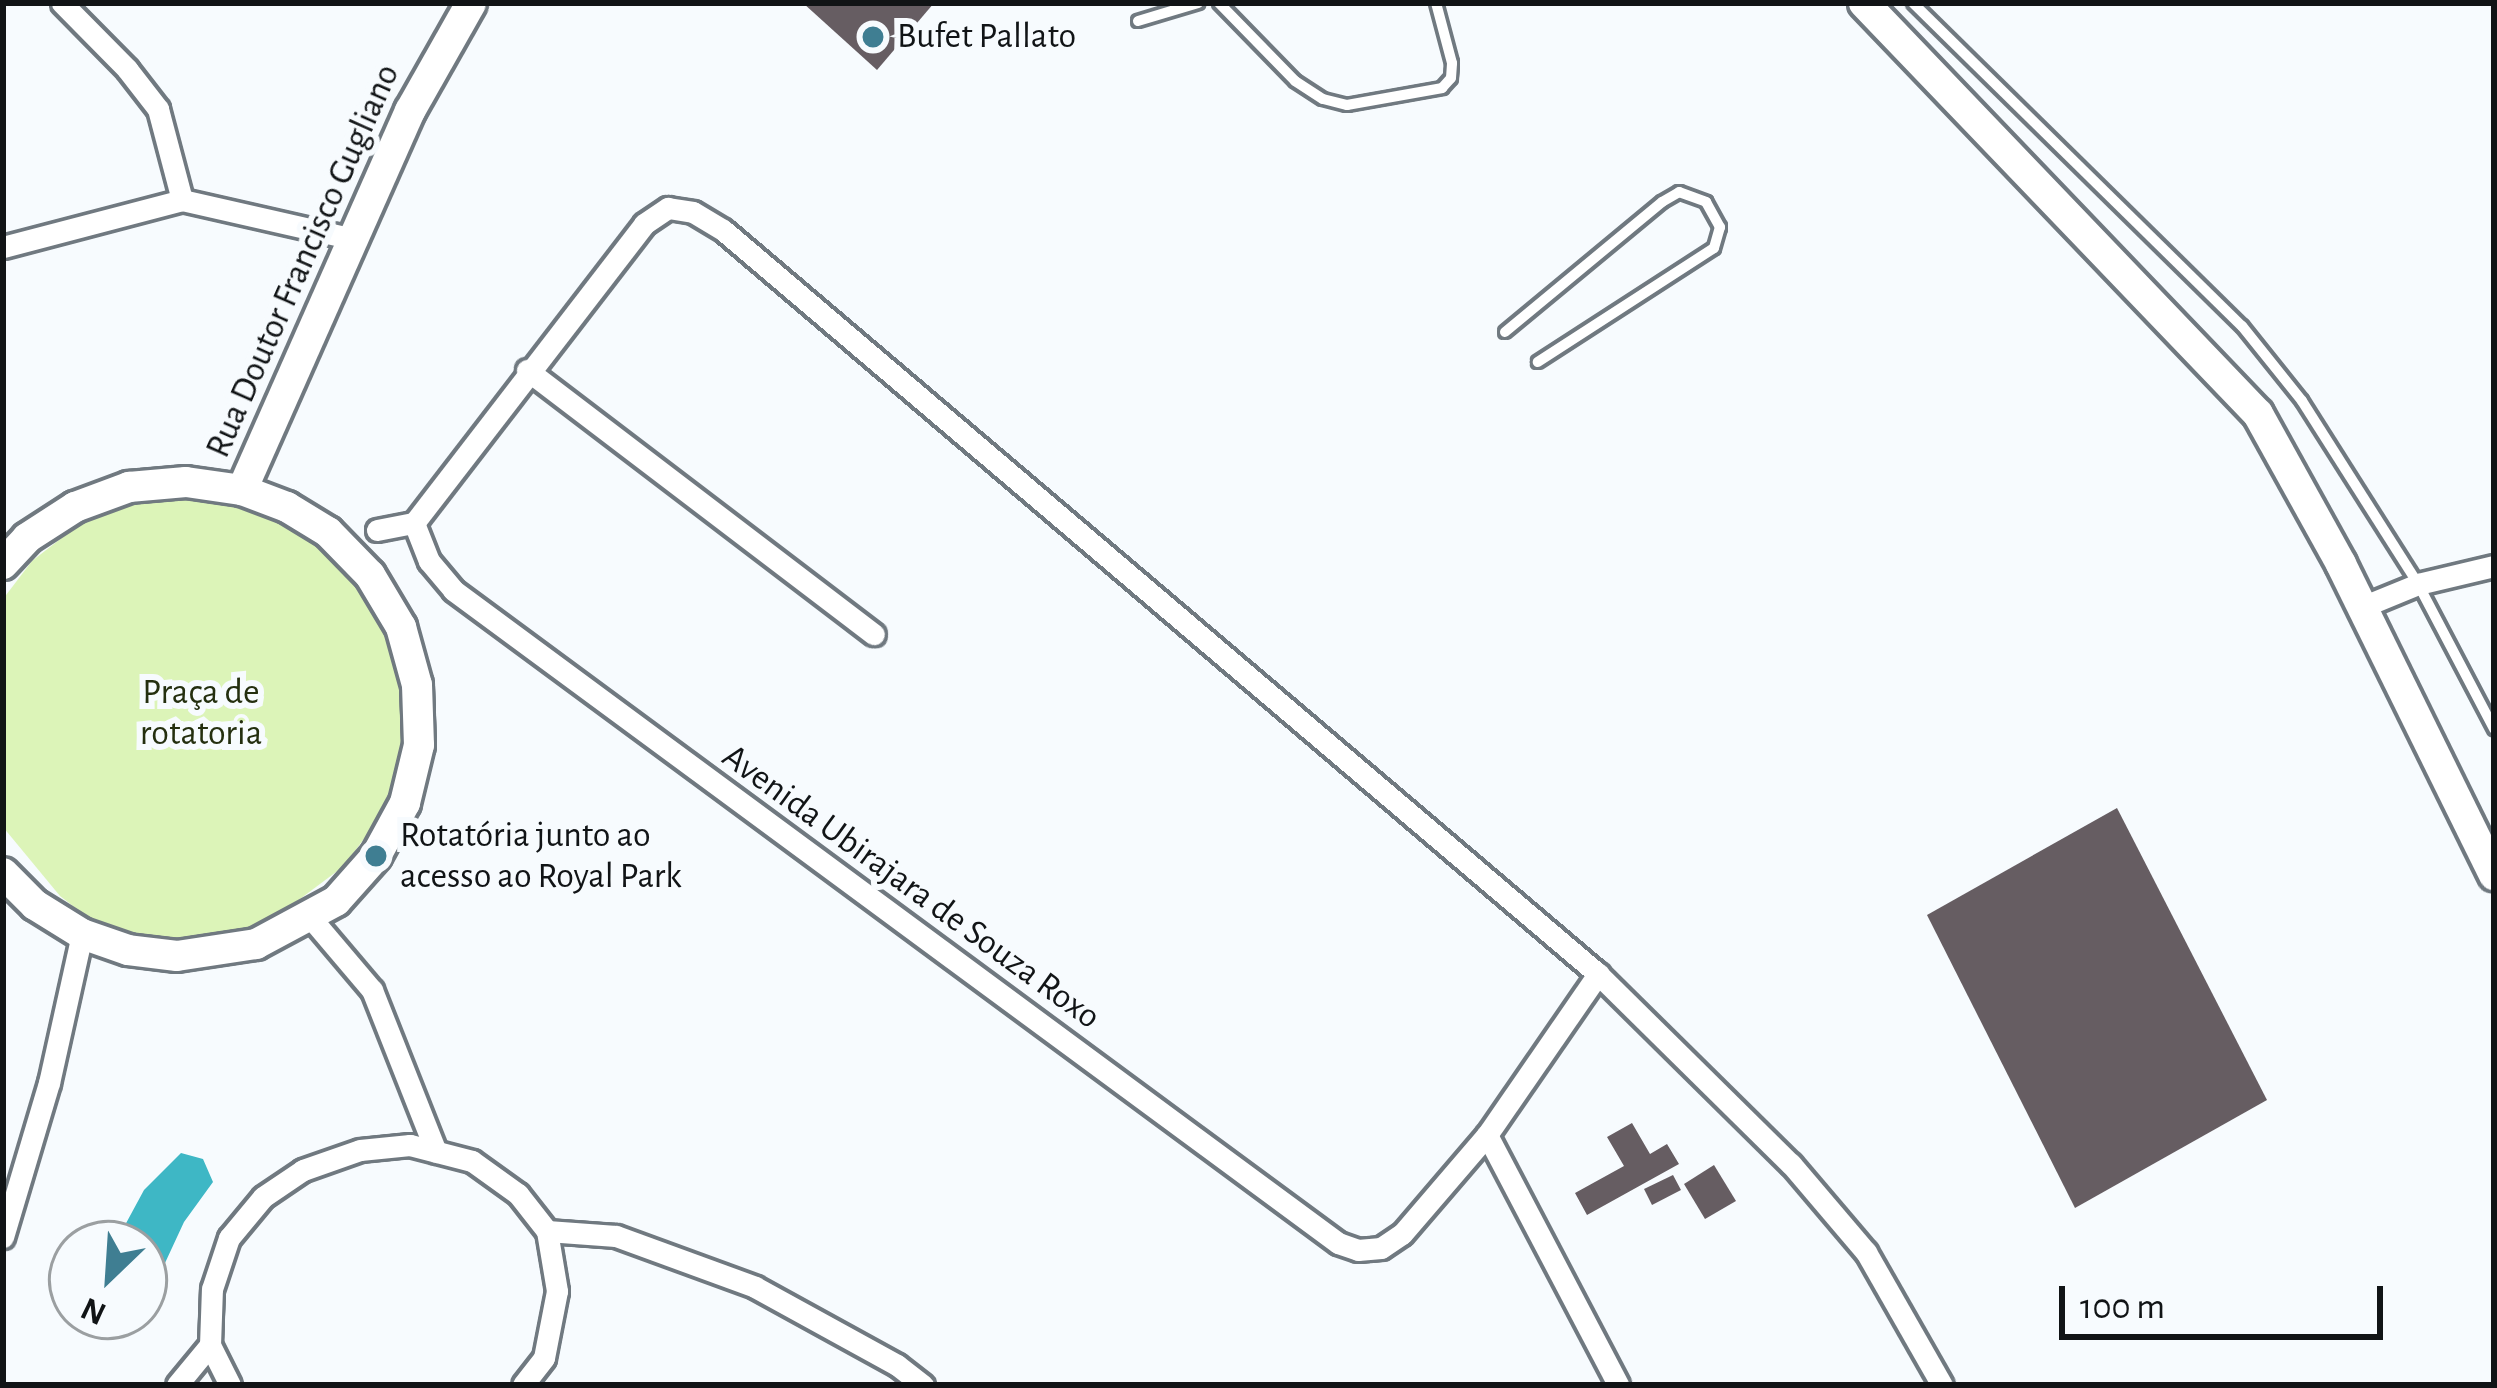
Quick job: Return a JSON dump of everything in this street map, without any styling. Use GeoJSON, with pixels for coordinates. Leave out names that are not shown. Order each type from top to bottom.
{"type":"FeatureCollection","features":[{"type":"Feature","properties":{"kind":"main road","name":"Rua Doutor Francisco Gugliano"},"geometry":{"type":"LineString","coordinates":[[242,490],[410,111],[471,3]]}},
{"type":"Feature","properties":{"kind":"main road"},"geometry":{"type":"LineString","coordinates":[[1864,3],[2258,414],[2490,856]]}},
{"type":"Feature","properties":{"kind":"main road"},"geometry":{"type":"LineString","coordinates":[[3,564],[27,538],[75,506],[129,488],[186,482],[242,490],[287,507],[328,532],[370,575],[400,627],[417,685],[418,745],[405,803],[376,856],[336,901],[256,944],[177,956],[128,950],[82,934],[35,905],[3,873]]}},
{"type":"Feature","properties":{"kind":"street"},"geometry":{"type":"LineString","coordinates":[[62,3],[128,68],[158,109],[182,200]]}},
{"type":"Feature","properties":{"kind":"street"},"geometry":{"type":"LineString","coordinates":[[3,247],[182,200],[354,239]]}},
{"type":"Feature","properties":{"kind":"street"},"geometry":{"type":"LineString","coordinates":[[377,530],[413,523],[644,224],[668,208],[693,212],[722,230],[1598,974],[1791,1164],[1866,1252],[1942,1385]]}},
{"type":"Feature","properties":{"kind":"street"},"geometry":{"type":"LineString","coordinates":[[527,370],[874,634]]}},
{"type":"Feature","properties":{"kind":"street","name":"Avenida Ubirajara de Souza Roxo"},"geometry":{"type":"LineString","coordinates":[[413,523],[429,561],[453,590],[1338,1243],[1358,1250],[1382,1248],[1402,1234],[1487,1135]]}},
{"type":"Feature","properties":{"kind":"street"},"geometry":{"type":"LineString","coordinates":[[2362,607],[2418,584],[2494,566]]}},
{"type":"Feature","properties":{"kind":"street"},"geometry":{"type":"LineString","coordinates":[[310,917],[372,989],[436,1151]]}},
{"type":"Feature","properties":{"kind":"street"},"geometry":{"type":"LineString","coordinates":[[3,1238],[49,1083],[82,934]]}},
{"type":"Feature","properties":{"kind":"street"},"geometry":{"type":"LineString","coordinates":[[1598,974],[1487,1135],[1618,1385]]}},
{"type":"Feature","properties":{"kind":"street"},"geometry":{"type":"LineString","coordinates":[[230,1385],[210,1345],[212,1289],[229,1238],[263,1197],[303,1170],[360,1150],[410,1144],[472,1161],[518,1194],[547,1231],[557,1291],[544,1358],[523,1385]]}},
{"type":"Feature","properties":{"kind":"street"},"geometry":{"type":"LineString","coordinates":[[547,1231],[616,1236],[755,1287],[897,1365],[923,1385]]}},
{"type":"Feature","properties":{"kind":"street"},"geometry":{"type":"LineString","coordinates":[[176,1385],[210,1345]]}},
{"type":"Feature","properties":{"kind":"lane"},"geometry":{"type":"LineString","coordinates":[[1138,21],[1198,3]]}},
{"type":"Feature","properties":{"kind":"lane"},"geometry":{"type":"LineString","coordinates":[[1220,3],[1295,81],[1323,100],[1347,105],[1442,88],[1451,78],[1452,63],[1436,3]]}},
{"type":"Feature","properties":{"kind":"lane"},"geometry":{"type":"LineString","coordinates":[[1913,3],[2242,326],[2302,401],[2418,584],[2494,729]]}},
{"type":"Feature","properties":{"kind":"lane"},"geometry":{"type":"LineString","coordinates":[[1505,332],[1662,202],[1679,192],[1706,202],[1720,227],[1714,248],[1538,362]]}},
{"type":"Feature","properties":{"kind":"green space","name":"Praça de rotatoria"},"geometry":{"type":"Polygon","coordinates":[[[185,497],[241,503],[294,525],[340,559],[375,603],[397,656],[405,712],[399,768],[377,821],[344,866],[260,929],[147,941],[100,927],[60,896],[3,827],[3,599],[32,561],[77,526],[129,504],[185,497]]]}},
{"type":"Feature","properties":{"kind":"water"},"geometry":{"type":"Polygon","coordinates":[[[181,1153],[203,1159],[213,1182],[184,1222],[168,1257],[168,1220],[128,1220],[144,1190],[181,1153]]]}},
{"type":"Feature","properties":{"kind":"building","name":"Bufet Pallato"},"geometry":{"type":"Polygon","coordinates":[[[803,3],[934,3],[877,70],[803,3]]]}},
{"type":"Feature","properties":{"kind":"building"},"geometry":{"type":"Polygon","coordinates":[[[2117,808],[2267,1100],[2075,1208],[1927,915],[2117,808]]]}},
{"type":"Feature","properties":{"kind":"building"},"geometry":{"type":"Polygon","coordinates":[[[1632,1123],[1650,1154],[1667,1144],[1679,1164],[1587,1215],[1575,1193],[1624,1166],[1607,1137],[1632,1123]]]}},
{"type":"Feature","properties":{"kind":"building"},"geometry":{"type":"Polygon","coordinates":[[[1714,1165],[1736,1201],[1705,1219],[1684,1184],[1714,1165]]]}},
{"type":"Feature","properties":{"kind":"building"},"geometry":{"type":"Polygon","coordinates":[[[1673,1175],[1681,1190],[1652,1205],[1644,1189],[1673,1175]]]}},
{"type":"Feature","properties":{"kind":"place","name":"Bufet Pallato"},"geometry":{"type":"Point","coordinates":[873,37]}},
{"type":"Feature","properties":{"kind":"place","name":"Rotatória junto ao acesso ao Royal Park"},"geometry":{"type":"Point","coordinates":[376,856]}}]}
